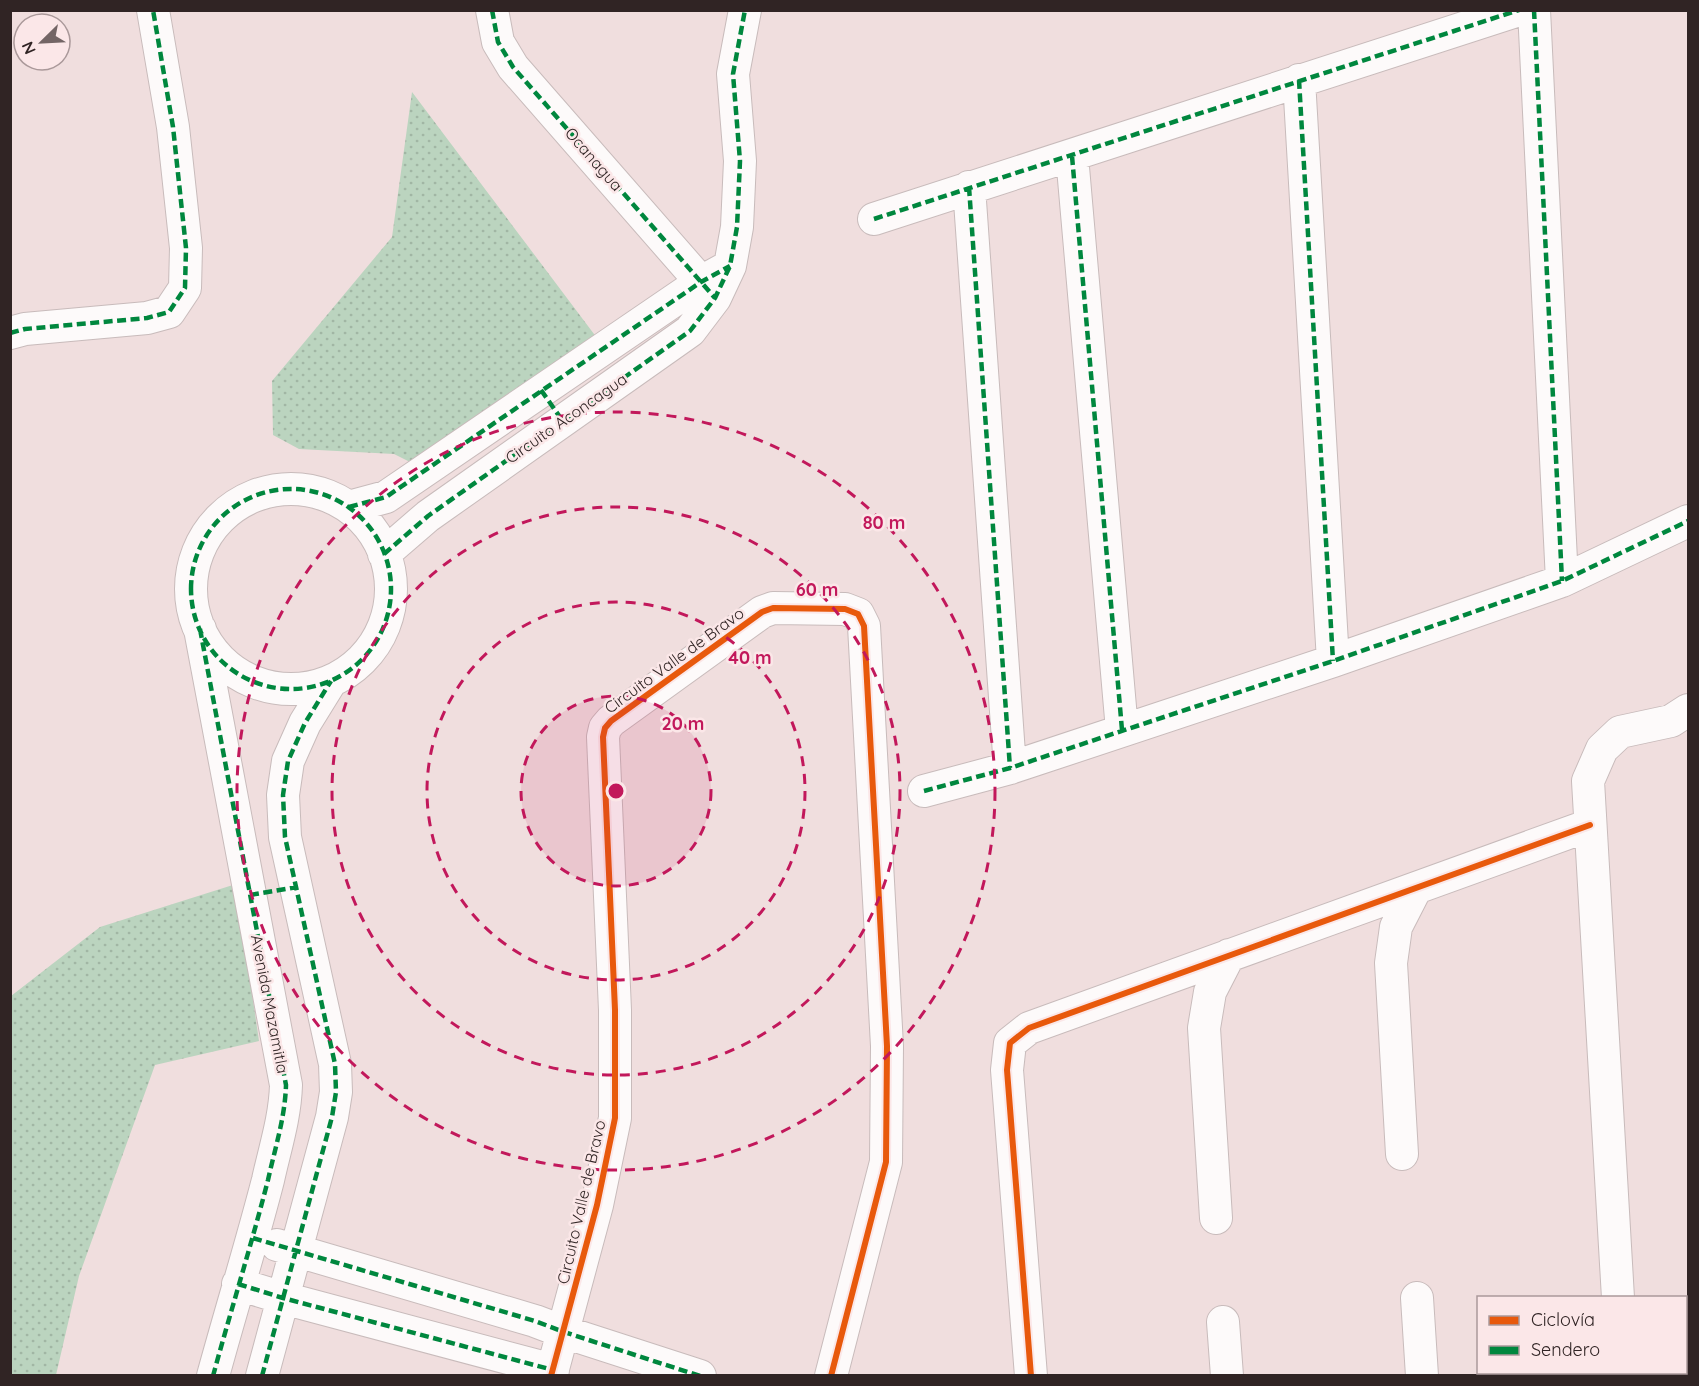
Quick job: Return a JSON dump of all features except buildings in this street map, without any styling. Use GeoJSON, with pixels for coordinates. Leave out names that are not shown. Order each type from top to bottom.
{"type":"FeatureCollection","features":[{"type":"Feature","properties":{"kind":"street"},"geometry":{"type":"LineString","coordinates":[[10,333],[25,329],[147,318],[169,312],[185,288],[186,248],[173,127],[153,10]]}},
{"type":"Feature","properties":{"kind":"street","name":"Ocanagua"},"geometry":{"type":"LineString","coordinates":[[492,10],[498,42],[513,67],[708,290]]}},
{"type":"Feature","properties":{"kind":"street","name":"Circuito Aconcagua"},"geometry":{"type":"LineString","coordinates":[[384,554],[428,516],[690,331],[708,290],[730,266],[736,227],[740,161],[733,74],[745,10]]}},
{"type":"Feature","properties":{"kind":"street"},"geometry":{"type":"LineString","coordinates":[[874,219],[1519,10]]}},
{"type":"Feature","properties":{"kind":"street"},"geometry":{"type":"LineString","coordinates":[[1534,10],[1562,581]]}},
{"type":"Feature","properties":{"kind":"street"},"geometry":{"type":"LineString","coordinates":[[1299,80],[1333,661]]}},
{"type":"Feature","properties":{"kind":"street"},"geometry":{"type":"LineString","coordinates":[[1072,156],[1122,730]]}},
{"type":"Feature","properties":{"kind":"street"},"geometry":{"type":"LineString","coordinates":[[969,188],[1010,768]]}},
{"type":"Feature","properties":{"kind":"street"},"geometry":{"type":"LineString","coordinates":[[349,507],[386,497],[541,390],[708,290]]}},
{"type":"Feature","properties":{"kind":"street"},"geometry":{"type":"LineString","coordinates":[[541,390],[562,420]]}},
{"type":"Feature","properties":{"kind":"street"},"geometry":{"type":"LineString","coordinates":[[282,490],[305,490],[328,496],[349,507],[370,528],[384,554],[390,575],[391,596],[387,618],[379,638],[366,656],[350,670],[331,681],[310,688],[288,689],[266,686],[245,678],[226,665],[211,648],[200,629],[193,606],[192,583],[196,559],[205,538],[220,519],[238,504],[259,495],[282,490]]}},
{"type":"Feature","properties":{"kind":"street"},"geometry":{"type":"LineString","coordinates":[[924,791],[1010,768],[1333,661],[1562,581],[1689,520]]}},
{"type":"Feature","properties":{"kind":"street","name":"Circuito Valle de Bravo"},"geometry":{"type":"LineString","coordinates":[[238,1284],[552,1373],[597,1205],[615,1118],[615,1010],[603,737],[605,728],[611,721],[767,609],[845,609],[858,614],[864,626],[886,1046],[886,1162],[831,1376]]}},
{"type":"Feature","properties":{"kind":"street","name":"Avenida Mazamitla"},"geometry":{"type":"LineString","coordinates":[[200,629],[286,1085],[285,1110],[253,1238],[213,1376]]}},
{"type":"Feature","properties":{"kind":"street"},"geometry":{"type":"LineString","coordinates":[[262,1376],[332,1117],[336,1092],[335,1064],[285,837],[283,795],[288,761],[305,723],[331,681]]}},
{"type":"Feature","properties":{"kind":"street"},"geometry":{"type":"LineString","coordinates":[[1618,1296],[1588,781],[1602,749],[1620,732],[1671,720],[1689,710]]}},
{"type":"Feature","properties":{"kind":"street"},"geometry":{"type":"LineString","coordinates":[[1031,1376],[1007,1070],[1010,1043],[1029,1028],[1590,825]]}},
{"type":"Feature","properties":{"kind":"street"},"geometry":{"type":"LineString","coordinates":[[250,895],[297,887]]}},
{"type":"Feature","properties":{"kind":"street"},"geometry":{"type":"LineString","coordinates":[[1402,1154],[1391,963],[1396,927],[1416,888]]}},
{"type":"Feature","properties":{"kind":"street"},"geometry":{"type":"LineString","coordinates":[[1216,1218],[1204,1028],[1210,992],[1229,955]]}},
{"type":"Feature","properties":{"kind":"street"},"geometry":{"type":"LineString","coordinates":[[253,1238],[535,1321],[700,1376]]}},
{"type":"Feature","properties":{"kind":"street"},"geometry":{"type":"LineString","coordinates":[[1417,1298],[1422,1376]]}},
{"type":"Feature","properties":{"kind":"street"},"geometry":{"type":"LineString","coordinates":[[1224,1322],[1227,1376]]}},
{"type":"Feature","properties":{"kind":"green space"},"geometry":{"type":"Polygon","coordinates":[[[412,92],[597,338],[414,464],[394,454],[299,449],[273,435],[272,381],[392,237],[412,92]]]}},
{"type":"Feature","properties":{"kind":"green space"},"geometry":{"type":"Polygon","coordinates":[[[236,884],[259,1041],[155,1065],[79,1276],[56,1375],[11,1376],[11,996],[100,927],[236,884]]]}},
{"type":"Feature","properties":{"kind":"marked path"},"geometry":{"type":"LineString","coordinates":[[10,333],[25,329],[147,318],[169,312],[185,288],[186,248],[173,127],[153,10]]}},
{"type":"Feature","properties":{"kind":"marked path"},"geometry":{"type":"LineString","coordinates":[[492,10],[498,42],[513,67],[715,298]]}},
{"type":"Feature","properties":{"kind":"marked path"},"geometry":{"type":"LineString","coordinates":[[384,554],[428,516],[690,331],[715,298],[730,266],[737,227],[740,161],[733,74],[745,10]]}},
{"type":"Feature","properties":{"kind":"marked path"},"geometry":{"type":"LineString","coordinates":[[874,219],[1519,10]]}},
{"type":"Feature","properties":{"kind":"marked path"},"geometry":{"type":"LineString","coordinates":[[1534,10],[1562,581]]}},
{"type":"Feature","properties":{"kind":"marked path"},"geometry":{"type":"LineString","coordinates":[[1299,80],[1333,661]]}},
{"type":"Feature","properties":{"kind":"marked path"},"geometry":{"type":"LineString","coordinates":[[1072,156],[1122,730]]}},
{"type":"Feature","properties":{"kind":"marked path"},"geometry":{"type":"LineString","coordinates":[[969,187],[1010,768]]}},
{"type":"Feature","properties":{"kind":"marked path"},"geometry":{"type":"LineString","coordinates":[[349,507],[386,497],[701,282],[730,266]]}},
{"type":"Feature","properties":{"kind":"marked path"},"geometry":{"type":"LineString","coordinates":[[541,390],[562,420]]}},
{"type":"Feature","properties":{"kind":"marked path"},"geometry":{"type":"LineString","coordinates":[[291,489],[310,491],[338,501],[368,526],[383,551],[389,570],[391,589],[389,608],[379,636],[354,666],[329,681],[310,687],[291,689],[272,687],[244,677],[214,652],[199,627],[193,608],[191,589],[193,570],[203,542],[228,512],[253,497],[272,491],[291,489]]}},
{"type":"Feature","properties":{"kind":"marked path"},"geometry":{"type":"LineString","coordinates":[[924,791],[1010,768],[1333,661],[1562,581],[1688,521]]}},
{"type":"Feature","properties":{"kind":"marked path"},"geometry":{"type":"LineString","coordinates":[[200,629],[286,1085],[282,1121],[268,1180],[213,1376]]}},
{"type":"Feature","properties":{"kind":"marked path"},"geometry":{"type":"LineString","coordinates":[[262,1376],[332,1117],[336,1092],[335,1064],[285,837],[283,795],[288,761],[305,723],[331,681]]}},
{"type":"Feature","properties":{"kind":"marked path"},"geometry":{"type":"LineString","coordinates":[[250,895],[297,887]]}},
{"type":"Feature","properties":{"kind":"marked path"},"geometry":{"type":"LineString","coordinates":[[253,1238],[535,1321],[700,1376]]}},
{"type":"Feature","properties":{"kind":"marked path"},"geometry":{"type":"LineString","coordinates":[[238,1284],[553,1370]]}},
{"type":"Feature","properties":{"kind":"cycle path"},"geometry":{"type":"LineString","coordinates":[[551,1376],[597,1205],[615,1118],[615,1010],[603,737],[605,728],[611,721],[762,612],[773,608],[845,609],[858,614],[864,626],[887,1046],[886,1162],[831,1376]]}},
{"type":"Feature","properties":{"kind":"cycle path"},"geometry":{"type":"LineString","coordinates":[[1031,1376],[1007,1070],[1010,1043],[1029,1028],[1590,825]]}}]}
